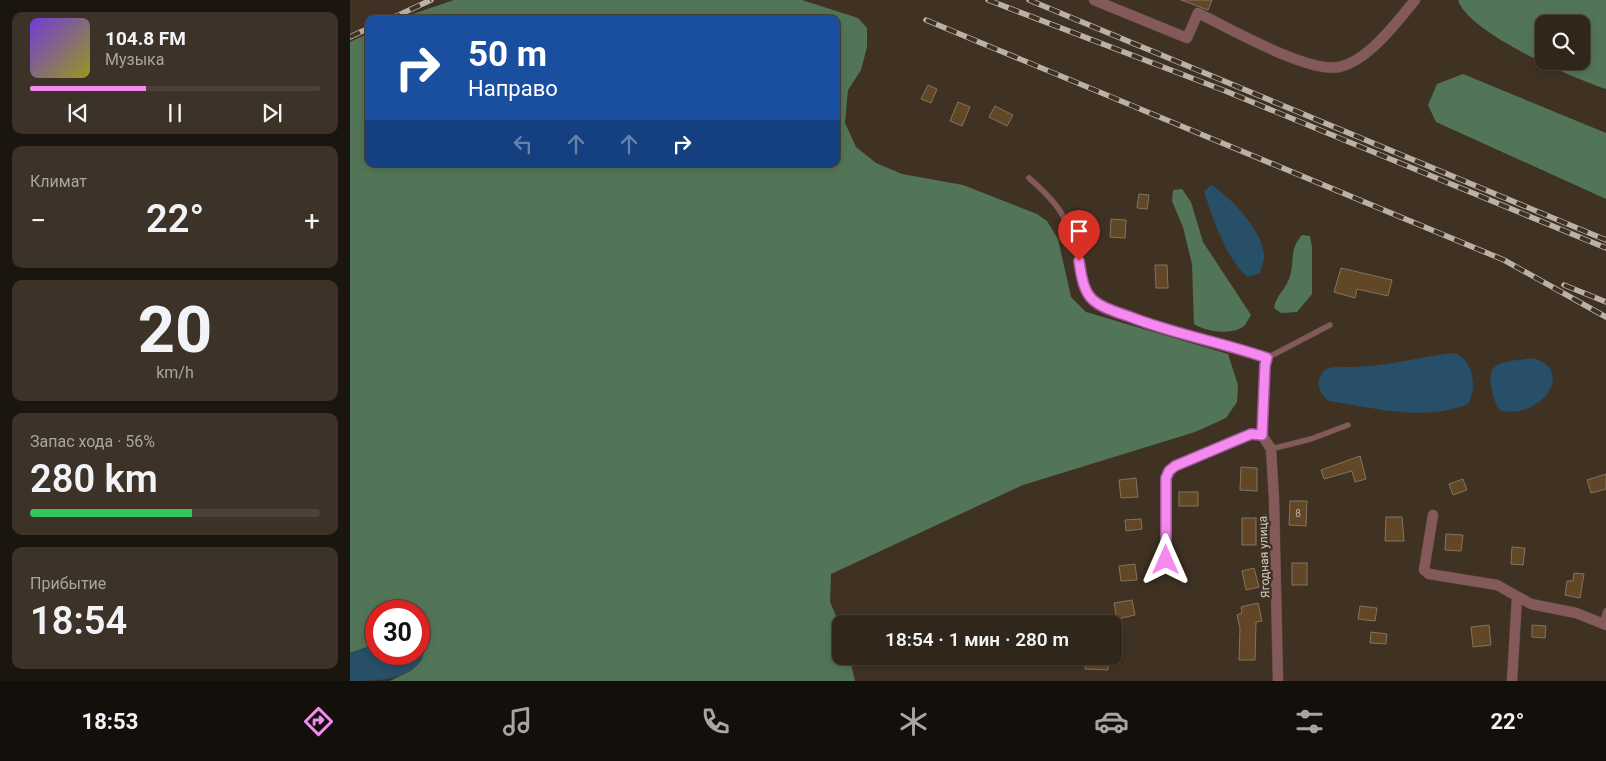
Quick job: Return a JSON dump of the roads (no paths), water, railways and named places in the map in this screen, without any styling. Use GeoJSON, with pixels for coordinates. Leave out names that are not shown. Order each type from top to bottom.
{"type":"FeatureCollection","features":[{"type":"Feature","properties":{"kind":"street"},"geometry":{"type":"LineString","coordinates":[[1094,0],[1187,38],[1198,13],[1280,52],[1311,64],[1339,67],[1365,53],[1395,25],[1416,0]]}},
{"type":"Feature","properties":{"kind":"street"},"geometry":{"type":"LineString","coordinates":[[1166,560],[1166,478],[1169,471],[1175,466],[1251,434],[1262,435],[1271,449]]}},
{"type":"Feature","properties":{"kind":"street","name":"Ягодная улица"},"geometry":{"type":"LineString","coordinates":[[1271,449],[1278,598],[1278,681]]}},
{"type":"Feature","properties":{"kind":"street"},"geometry":{"type":"LineString","coordinates":[[1433,514],[1424,561],[1424,570],[1429,574],[1497,585],[1531,604],[1576,613],[1604,624]]}},
{"type":"Feature","properties":{"kind":"street"},"geometry":{"type":"LineString","coordinates":[[1512,681],[1517,597]]}},
{"type":"Feature","properties":{"kind":"lane"},"geometry":{"type":"LineString","coordinates":[[1029,178],[1054,200],[1068,222],[1079,261],[1082,281],[1092,299],[1104,307],[1157,328],[1231,345],[1267,358]]}},
{"type":"Feature","properties":{"kind":"lane"},"geometry":{"type":"LineString","coordinates":[[1262,435],[1265,365],[1267,358],[1330,325]]}},
{"type":"Feature","properties":{"kind":"lane"},"geometry":{"type":"LineString","coordinates":[[1271,449],[1312,438],[1348,425]]}},
{"type":"Feature","properties":{"kind":"lane"},"geometry":{"type":"LineString","coordinates":[[1604,624],[1606,611]]}},
{"type":"Feature","properties":{"kind":"water"},"geometry":{"type":"Polygon","coordinates":[[[1211,185],[1237,207],[1253,227],[1263,248],[1264,262],[1260,273],[1248,277],[1240,270],[1227,250],[1204,191],[1211,185]]]}},
{"type":"Feature","properties":{"kind":"water"},"geometry":{"type":"Polygon","coordinates":[[[1453,353],[1460,356],[1469,367],[1472,374],[1473,390],[1468,404],[1451,409],[1416,413],[1364,407],[1329,401],[1319,388],[1321,375],[1330,368],[1379,365],[1453,353]]]}},
{"type":"Feature","properties":{"kind":"water"},"geometry":{"type":"Polygon","coordinates":[[[1532,358],[1545,363],[1551,371],[1553,381],[1549,391],[1541,400],[1530,407],[1517,411],[1501,411],[1495,402],[1492,392],[1492,370],[1502,363],[1532,358]]]}},
{"type":"Feature","properties":{"kind":"water"},"geometry":{"type":"Polygon","coordinates":[[[365,648],[365,665],[417,665],[409,672],[400,676],[380,680],[350,681],[350,653],[365,648]]]}},
{"type":"Feature","properties":{"kind":"railway"},"geometry":{"type":"LineString","coordinates":[[399,15],[431,0]]}},
{"type":"Feature","properties":{"kind":"railway"},"geometry":{"type":"LineString","coordinates":[[988,0],[1223,90],[1606,248]]}},
{"type":"Feature","properties":{"kind":"railway"},"geometry":{"type":"LineString","coordinates":[[1029,0],[1606,240]]}},
{"type":"Feature","properties":{"kind":"railway"},"geometry":{"type":"LineString","coordinates":[[926,20],[1504,260],[1606,317]]}},
{"type":"Feature","properties":{"kind":"railway"},"geometry":{"type":"LineString","coordinates":[[350,37],[365,30]]}},
{"type":"Feature","properties":{"kind":"railway"},"geometry":{"type":"LineString","coordinates":[[1564,285],[1606,302]]}}]}
